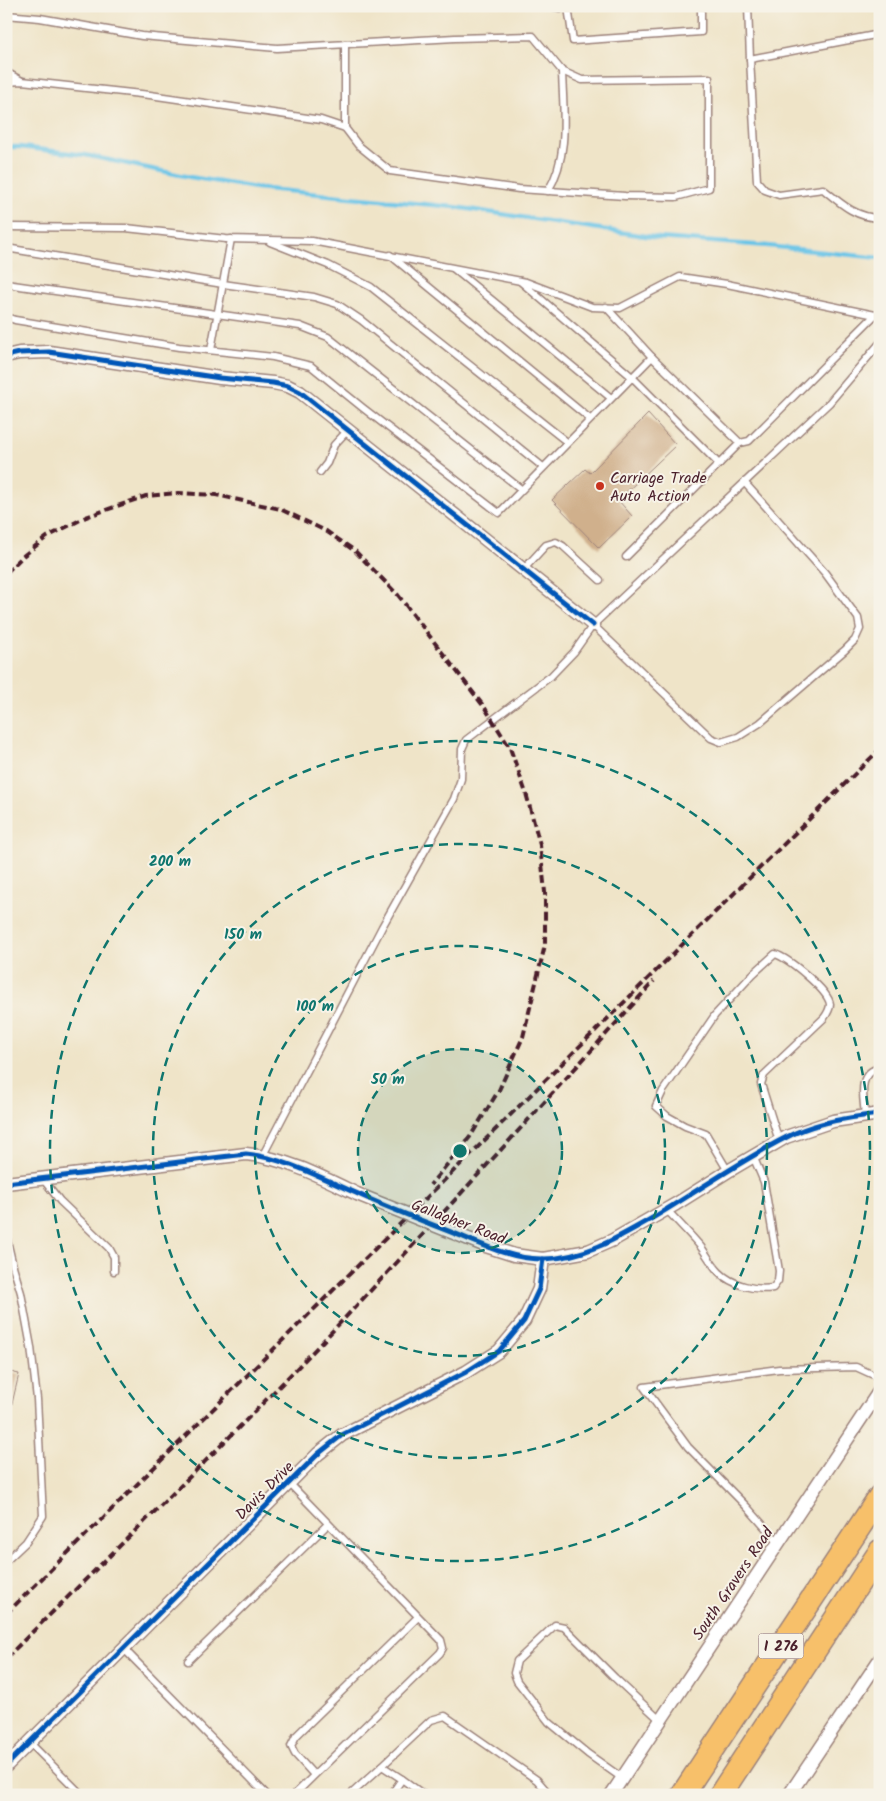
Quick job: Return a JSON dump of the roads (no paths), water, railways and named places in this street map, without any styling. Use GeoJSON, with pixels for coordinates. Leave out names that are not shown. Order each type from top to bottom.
{"type":"FeatureCollection","features":[{"type":"Feature","properties":{"kind":"highway","name":"I 276"},"geometry":{"type":"LineString","coordinates":[[682,1795],[880,1496]]}},
{"type":"Feature","properties":{"kind":"highway","name":"I 276"},"geometry":{"type":"LineString","coordinates":[[720,1795],[880,1551]]}},
{"type":"Feature","properties":{"kind":"street"},"geometry":{"type":"LineString","coordinates":[[6,356],[19,353],[49,352],[220,378],[288,386],[300,392],[593,625]]}},
{"type":"Feature","properties":{"kind":"street","name":"Gallagher Road"},"geometry":{"type":"LineString","coordinates":[[6,1183],[246,1154],[262,1156],[321,1177],[357,1194],[486,1246],[514,1255],[543,1259],[588,1251],[613,1240],[667,1210],[752,1156],[786,1137],[833,1121],[880,1114]]}},
{"type":"Feature","properties":{"kind":"street","name":"Davis Drive"},"geometry":{"type":"LineString","coordinates":[[6,1766],[318,1454],[342,1435],[466,1372],[499,1351],[524,1321],[539,1289],[543,1259]]}},
{"type":"Feature","properties":{"kind":"street","name":"South Gravers Road"},"geometry":{"type":"LineString","coordinates":[[611,1795],[880,1390]]}},
{"type":"Feature","properties":{"kind":"street"},"geometry":{"type":"LineString","coordinates":[[789,1795],[880,1659]]}},
{"type":"Feature","properties":{"kind":"lane"},"geometry":{"type":"LineString","coordinates":[[551,6],[560,8],[572,7],[573,41],[701,32],[701,6]]}},
{"type":"Feature","properties":{"kind":"lane"},"geometry":{"type":"LineString","coordinates":[[748,6],[757,181],[765,190],[779,195],[823,189],[850,211],[880,218]]}},
{"type":"Feature","properties":{"kind":"lane"},"geometry":{"type":"LineString","coordinates":[[6,15],[40,18],[142,36],[277,48],[455,38],[533,36],[562,71],[582,80],[709,78],[709,188],[676,196],[625,196],[519,189],[390,171],[358,145],[345,128],[321,120],[159,97],[22,81],[6,82]]}},
{"type":"Feature","properties":{"kind":"lane"},"geometry":{"type":"LineString","coordinates":[[750,59],[880,34]]}},
{"type":"Feature","properties":{"kind":"lane"},"geometry":{"type":"LineString","coordinates":[[345,44],[345,128]]}},
{"type":"Feature","properties":{"kind":"lane"},"geometry":{"type":"LineString","coordinates":[[548,191],[556,179],[564,149],[562,71]]}},
{"type":"Feature","properties":{"kind":"lane"},"geometry":{"type":"LineString","coordinates":[[6,72],[22,81]]}},
{"type":"Feature","properties":{"kind":"lane"},"geometry":{"type":"LineString","coordinates":[[6,227],[126,228],[231,239],[312,241],[519,280],[592,306],[620,308],[680,277],[727,284],[878,315]]}},
{"type":"Feature","properties":{"kind":"lane"},"geometry":{"type":"LineString","coordinates":[[211,350],[231,239]]}},
{"type":"Feature","properties":{"kind":"lane"},"geometry":{"type":"LineString","coordinates":[[266,241],[328,265],[370,287],[567,442]]}},
{"type":"Feature","properties":{"kind":"lane"},"geometry":{"type":"LineString","coordinates":[[6,248],[314,297],[337,304],[369,326],[543,467]]}},
{"type":"Feature","properties":{"kind":"lane"},"geometry":{"type":"LineString","coordinates":[[388,255],[590,419]]}},
{"type":"Feature","properties":{"kind":"lane"},"geometry":{"type":"LineString","coordinates":[[452,267],[612,398]]}},
{"type":"Feature","properties":{"kind":"lane"},"geometry":{"type":"LineString","coordinates":[[519,280],[632,377],[719,464]]}},
{"type":"Feature","properties":{"kind":"lane"},"geometry":{"type":"LineString","coordinates":[[6,284],[300,326],[328,337],[521,489]]}},
{"type":"Feature","properties":{"kind":"lane"},"geometry":{"type":"LineString","coordinates":[[606,307],[652,356],[740,443]]}},
{"type":"Feature","properties":{"kind":"lane"},"geometry":{"type":"LineString","coordinates":[[626,557],[740,443],[749,441],[878,315]]}},
{"type":"Feature","properties":{"kind":"lane"},"geometry":{"type":"LineString","coordinates":[[6,317],[179,347],[273,357],[311,366],[499,513],[652,356]]}},
{"type":"Feature","properties":{"kind":"lane"},"geometry":{"type":"LineString","coordinates":[[262,1156],[382,927],[454,799],[461,779],[462,749],[466,740],[551,676],[574,652],[593,625],[828,402],[880,344]]}},
{"type":"Feature","properties":{"kind":"lane"},"geometry":{"type":"LineString","coordinates":[[320,472],[327,463],[334,445],[348,430]]}},
{"type":"Feature","properties":{"kind":"lane"},"geometry":{"type":"LineString","coordinates":[[593,625],[711,738],[721,742],[738,737],[760,723],[856,640],[860,629],[858,618],[825,574],[744,482]]}},
{"type":"Feature","properties":{"kind":"lane"},"geometry":{"type":"LineString","coordinates":[[523,570],[546,545],[556,542],[563,546],[600,580]]}},
{"type":"Feature","properties":{"kind":"lane"},"geometry":{"type":"LineString","coordinates":[[728,1171],[706,1134],[666,1116],[656,1106],[663,1091],[715,1014],[775,954],[783,956],[800,968],[827,998],[830,1004],[828,1013],[824,1018],[764,1075],[761,1084],[779,1141]]}},
{"type":"Feature","properties":{"kind":"lane"},"geometry":{"type":"LineString","coordinates":[[865,1116],[863,1086],[865,1076],[872,1070],[880,1068]]}},
{"type":"Feature","properties":{"kind":"lane"},"geometry":{"type":"LineString","coordinates":[[667,1210],[700,1246],[719,1272],[737,1284],[764,1290],[773,1288],[778,1282],[779,1270],[764,1182],[752,1156]]}},
{"type":"Feature","properties":{"kind":"lane"},"geometry":{"type":"LineString","coordinates":[[43,1178],[60,1201],[110,1248],[114,1257],[114,1271]]}},
{"type":"Feature","properties":{"kind":"lane"},"geometry":{"type":"LineString","coordinates":[[6,1236],[21,1293],[31,1347],[37,1399],[43,1516],[26,1542],[6,1561]]}},
{"type":"Feature","properties":{"kind":"lane"},"geometry":{"type":"LineString","coordinates":[[778,1543],[748,1506],[688,1447],[644,1386],[779,1368],[856,1366],[880,1378]]}},
{"type":"Feature","properties":{"kind":"lane"},"geometry":{"type":"LineString","coordinates":[[289,1483],[441,1640],[443,1648],[294,1795]]}},
{"type":"Feature","properties":{"kind":"lane"},"geometry":{"type":"LineString","coordinates":[[188,1662],[328,1524]]}},
{"type":"Feature","properties":{"kind":"lane"},"geometry":{"type":"LineString","coordinates":[[314,1775],[294,1754],[292,1746],[296,1736],[418,1617]]}},
{"type":"Feature","properties":{"kind":"lane"},"geometry":{"type":"LineString","coordinates":[[622,1778],[588,1754],[549,1722],[516,1681],[514,1673],[517,1660],[555,1625],[564,1627],[660,1720]]}},
{"type":"Feature","properties":{"kind":"lane"},"geometry":{"type":"LineString","coordinates":[[124,1649],[267,1795]]}},
{"type":"Feature","properties":{"kind":"lane"},"geometry":{"type":"LineString","coordinates":[[350,1795],[431,1720],[445,1716],[537,1780],[550,1795]]}},
{"type":"Feature","properties":{"kind":"lane"},"geometry":{"type":"LineString","coordinates":[[30,1743],[82,1795]]}},
{"type":"Feature","properties":{"kind":"lane"},"geometry":{"type":"LineString","coordinates":[[382,1766],[424,1795]]}},
{"type":"Feature","properties":{"kind":"lane"},"geometry":{"type":"LineString","coordinates":[[391,1795],[402,1779]]}},
{"type":"Feature","properties":{"kind":"waterway"},"geometry":{"type":"LineString","coordinates":[[6,147],[85,155],[190,177],[256,188],[455,207],[659,238],[768,246],[880,258]]}},
{"type":"Feature","properties":{"kind":"railway"},"geometry":{"type":"LineString","coordinates":[[6,573],[23,556],[47,537],[86,517],[146,496],[178,493],[216,495],[280,509],[326,531],[355,551],[398,595],[485,708],[510,748],[526,793],[540,845],[545,892],[545,945],[523,1037],[499,1090],[470,1137],[430,1185]]}},
{"type":"Feature","properties":{"kind":"railway"},"geometry":{"type":"LineString","coordinates":[[6,1614],[880,749]]}},
{"type":"Feature","properties":{"kind":"railway"},"geometry":{"type":"LineString","coordinates":[[6,1658],[323,1341],[490,1162],[654,981]]}},
{"type":"Feature","properties":{"kind":"place","name":"Carriage Trade Auto Action"},"geometry":{"type":"Point","coordinates":[600,486]}}]}
